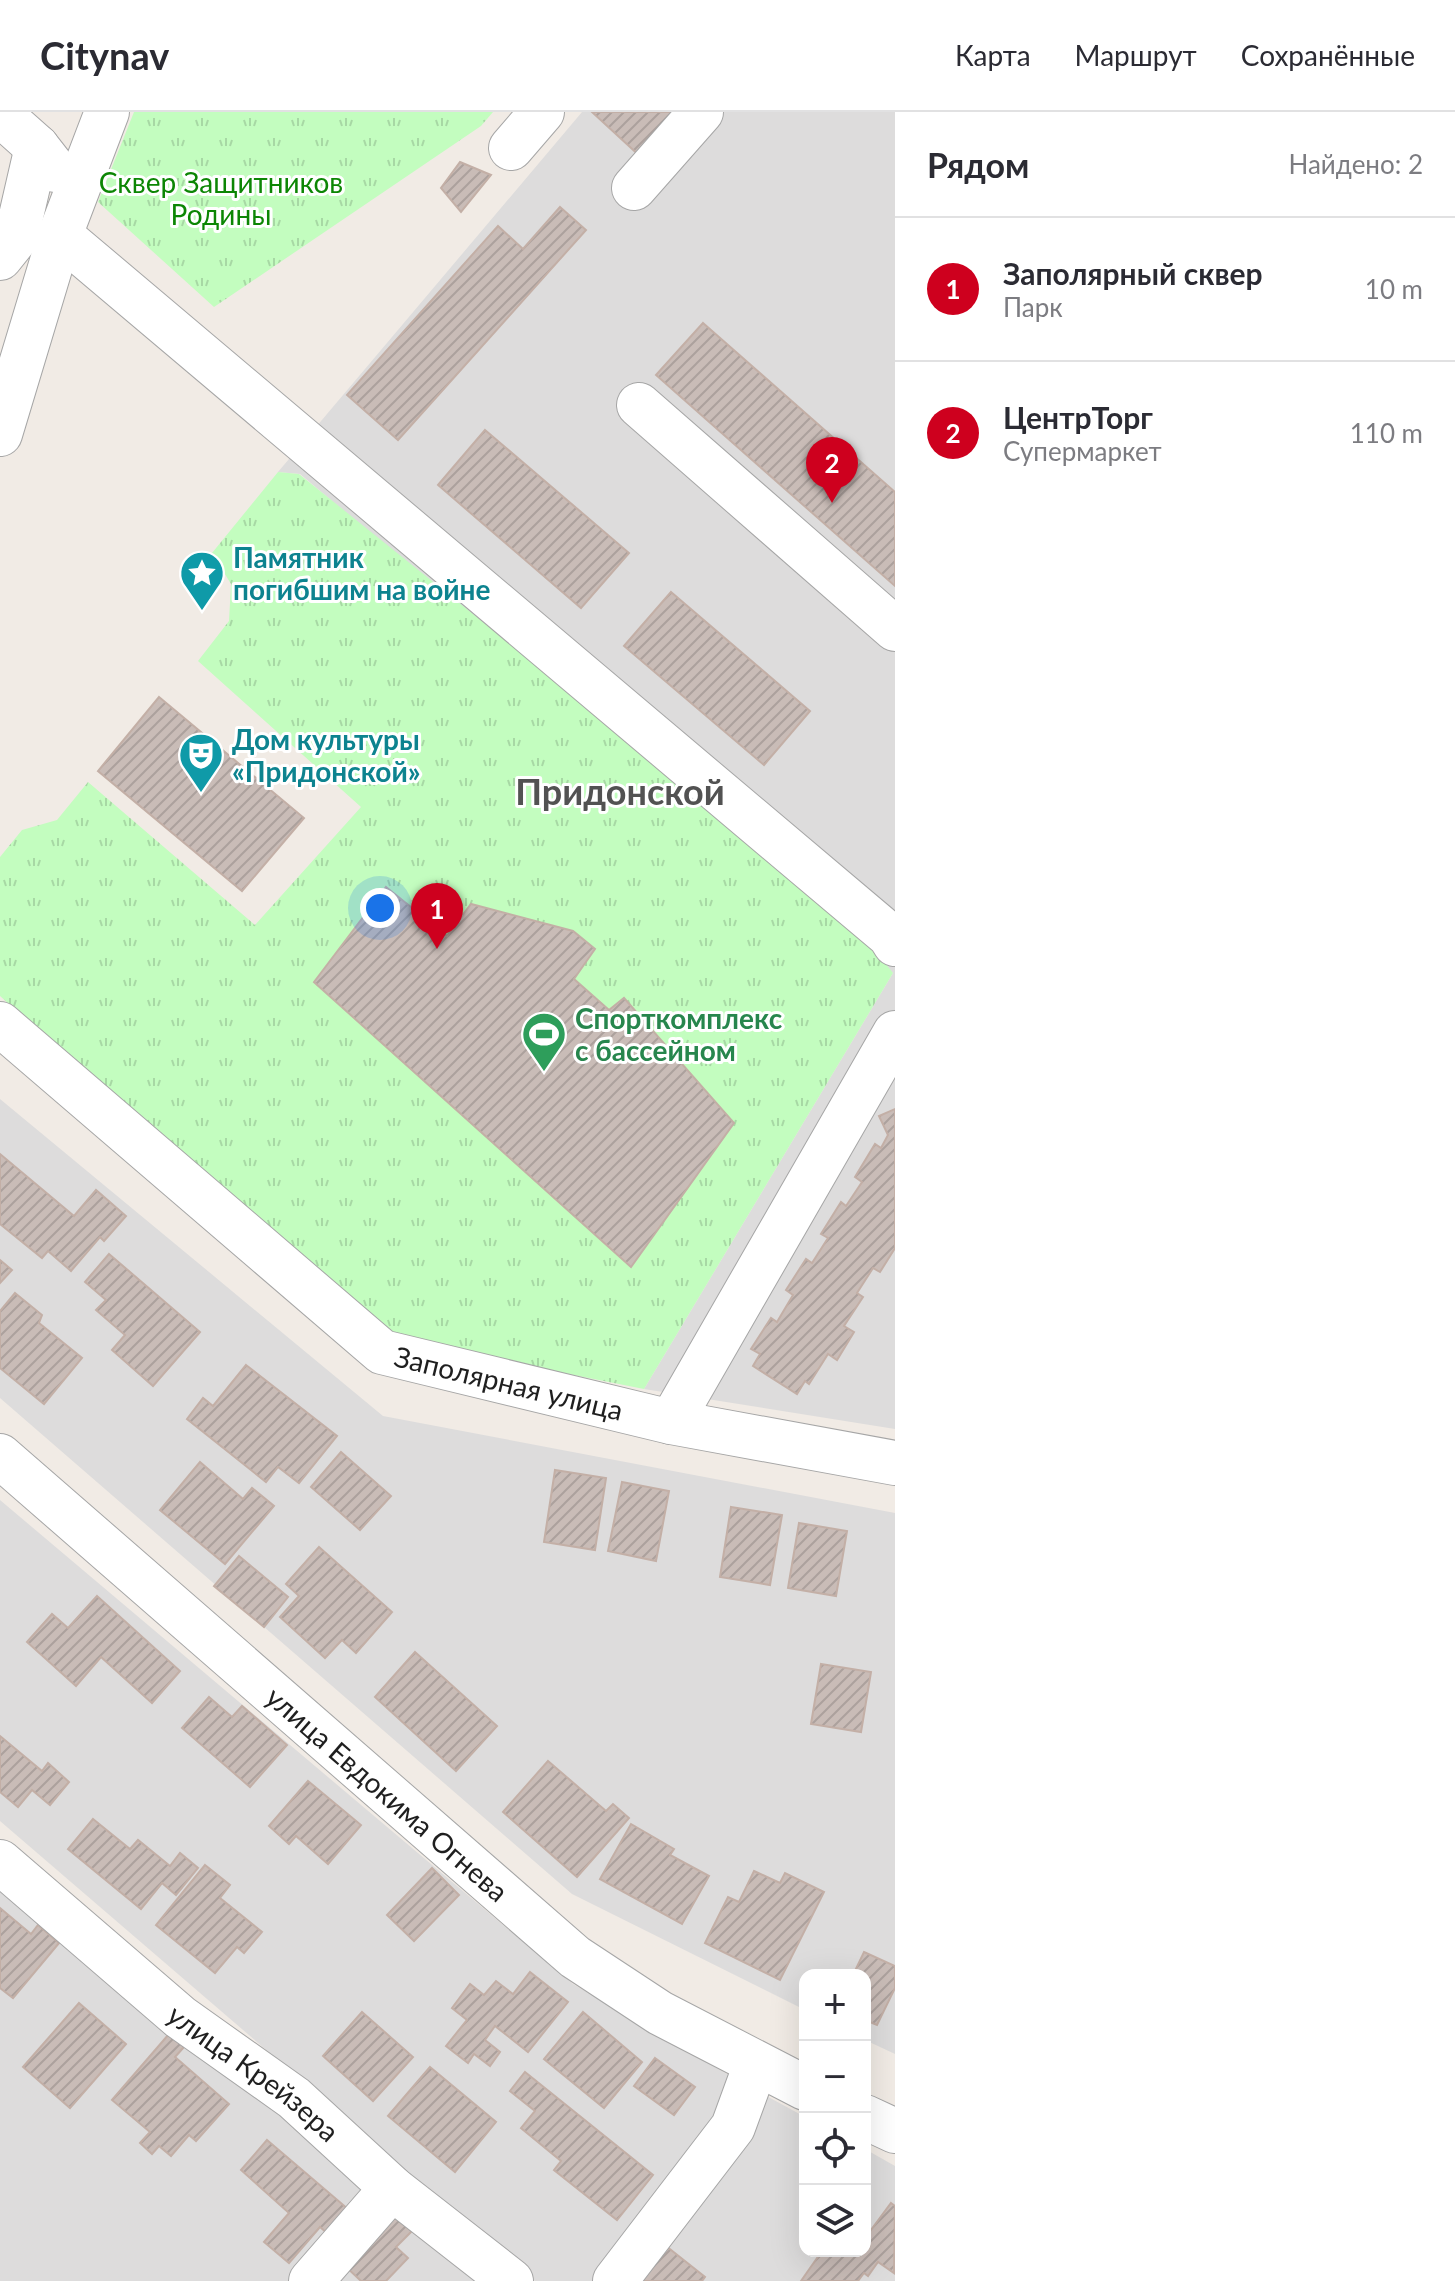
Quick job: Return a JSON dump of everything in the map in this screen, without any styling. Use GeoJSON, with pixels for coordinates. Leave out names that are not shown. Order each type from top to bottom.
{"type":"FeatureCollection","features":[{"type":"Feature","properties":{"kind":"street"},"geometry":{"type":"LineString","coordinates":[[0,434],[60,235],[107,112]]}},
{"type":"Feature","properties":{"kind":"street"},"geometry":{"type":"LineString","coordinates":[[511,148],[542,112]]}},
{"type":"Feature","properties":{"kind":"street"},"geometry":{"type":"LineString","coordinates":[[634,188],[701,112]]}},
{"type":"Feature","properties":{"kind":"street"},"geometry":{"type":"LineString","coordinates":[[0,114],[37,147],[75,193]]}},
{"type":"Feature","properties":{"kind":"street"},"geometry":{"type":"LineString","coordinates":[[0,258],[16,238],[37,147]]}},
{"type":"Feature","properties":{"kind":"street"},"geometry":{"type":"LineString","coordinates":[[60,235],[878,925],[895,944]]}},
{"type":"Feature","properties":{"kind":"street"},"geometry":{"type":"LineString","coordinates":[[639,405],[895,629]]}},
{"type":"Feature","properties":{"kind":"street","name":"Заполярная улица"},"geometry":{"type":"LineString","coordinates":[[0,1024],[382,1352],[671,1422],[895,1463]]}},
{"type":"Feature","properties":{"kind":"street"},"geometry":{"type":"LineString","coordinates":[[671,1422],[895,1033]]}},
{"type":"Feature","properties":{"kind":"street","name":"улица Евдокима Огнева"},"geometry":{"type":"LineString","coordinates":[[0,1456],[575,1957],[660,2013],[799,2085]]}},
{"type":"Feature","properties":{"kind":"street","name":"улица Крейзера"},"geometry":{"type":"LineString","coordinates":[[0,1862],[180,2017],[294,2098],[392,2188],[511,2281]]}},
{"type":"Feature","properties":{"kind":"street"},"geometry":{"type":"LineString","coordinates":[[615,2281],[733,2127],[756,2064]]}},
{"type":"Feature","properties":{"kind":"street"},"geometry":{"type":"LineString","coordinates":[[871,2120],[895,2131]]}},
{"type":"Feature","properties":{"kind":"street"},"geometry":{"type":"LineString","coordinates":[[311,2281],[392,2188]]}},
{"type":"Feature","properties":{"kind":"shaded area"},"geometry":{"type":"Polygon","coordinates":[[[582,112],[895,112],[895,1429],[644,1389],[893,973],[300,474],[278,472],[582,112]]]}},
{"type":"Feature","properties":{"kind":"shaded area"},"geometry":{"type":"Polygon","coordinates":[[[0,1099],[383,1416],[895,1513],[895,2054],[871,2043],[871,1969],[799,1969],[799,2007],[572,1894],[0,1398],[0,1099]]]}},
{"type":"Feature","properties":{"kind":"shaded area"},"geometry":{"type":"Polygon","coordinates":[[[0,1500],[573,1984],[799,2114],[799,2257],[871,2257],[871,2152],[895,2166],[895,2281],[535,2281],[0,1821],[0,1500]]]}},
{"type":"Feature","properties":{"kind":"shaded area"},"geometry":{"type":"Polygon","coordinates":[[[0,1880],[486,2281],[0,2281],[0,1880]]]}},
{"type":"Feature","properties":{"kind":"green space","name":"Сквер Защитников Родины"},"geometry":{"type":"Polygon","coordinates":[[[134,112],[493,112],[481,126],[214,307],[98,202],[134,112]]]}},
{"type":"Feature","properties":{"kind":"green space"},"geometry":{"type":"Polygon","coordinates":[[[278,472],[299,474],[846,914],[893,973],[644,1389],[377,1336],[0,996],[0,857],[22,830],[57,820],[88,782],[255,925],[361,807],[198,661],[229,621],[231,584],[212,553],[278,472]]]}},
{"type":"Feature","properties":{"kind":"building"},"geometry":{"type":"Polygon","coordinates":[[[592,112],[682,112],[642,158],[592,112]]]}},
{"type":"Feature","properties":{"kind":"building"},"geometry":{"type":"Polygon","coordinates":[[[460,162],[491,175],[461,212],[441,188],[460,162]]]}},
{"type":"Feature","properties":{"kind":"building"},"geometry":{"type":"Polygon","coordinates":[[[560,207],[586,230],[398,440],[347,395],[498,226],[523,249],[560,207]]]}},
{"type":"Feature","properties":{"kind":"building"},"geometry":{"type":"Polygon","coordinates":[[[703,323],[895,492],[895,586],[656,375],[703,323]]]}},
{"type":"Feature","properties":{"kind":"building"},"geometry":{"type":"Polygon","coordinates":[[[485,430],[629,553],[581,608],[438,485],[485,430]]]}},
{"type":"Feature","properties":{"kind":"building"},"geometry":{"type":"Polygon","coordinates":[[[671,592],[810,711],[764,765],[624,646],[671,592]]]}},
{"type":"Feature","properties":{"kind":"building","name":"Дом культуры «Придонской»"},"geometry":{"type":"Polygon","coordinates":[[[159,697],[304,818],[242,891],[98,771],[159,697]]]}},
{"type":"Feature","properties":{"kind":"building"},"geometry":{"type":"Polygon","coordinates":[[[386,887],[447,936],[471,904],[573,931],[595,949],[574,979],[609,1010],[624,998],[734,1123],[631,1267],[314,982],[386,887]]]}},
{"type":"Feature","properties":{"kind":"building"},"geometry":{"type":"Polygon","coordinates":[[[895,1109],[895,1248],[880,1272],[873,1268],[857,1293],[863,1297],[844,1326],[854,1332],[837,1360],[828,1354],[809,1384],[805,1381],[797,1394],[753,1366],[760,1354],[751,1349],[771,1318],[777,1322],[793,1295],[786,1290],[806,1259],[812,1263],[828,1238],[821,1234],[841,1202],[846,1206],[862,1182],[855,1177],[875,1144],[881,1148],[888,1135],[879,1116],[895,1109]]]}},
{"type":"Feature","properties":{"kind":"building"},"geometry":{"type":"Polygon","coordinates":[[[0,1154],[74,1216],[96,1190],[126,1216],[104,1241],[100,1237],[71,1271],[48,1251],[42,1258],[0,1224],[0,1154]]]}},
{"type":"Feature","properties":{"kind":"building"},"geometry":{"type":"Polygon","coordinates":[[[109,1254],[200,1332],[153,1386],[112,1350],[125,1335],[96,1310],[106,1300],[85,1282],[109,1254]]]}},
{"type":"Feature","properties":{"kind":"building"},"geometry":{"type":"Polygon","coordinates":[[[0,1260],[12,1270],[0,1283],[0,1260]]]}},
{"type":"Feature","properties":{"kind":"building"},"geometry":{"type":"Polygon","coordinates":[[[15,1293],[42,1315],[39,1323],[82,1358],[44,1404],[0,1368],[0,1311],[15,1293]]]}},
{"type":"Feature","properties":{"kind":"building"},"geometry":{"type":"Polygon","coordinates":[[[246,1365],[337,1436],[299,1483],[278,1467],[266,1482],[187,1419],[203,1398],[213,1406],[246,1365]]]}},
{"type":"Feature","properties":{"kind":"building"},"geometry":{"type":"Polygon","coordinates":[[[341,1452],[391,1496],[360,1530],[311,1487],[341,1452]]]}},
{"type":"Feature","properties":{"kind":"building"},"geometry":{"type":"Polygon","coordinates":[[[200,1462],[243,1499],[252,1488],[274,1506],[225,1564],[160,1510],[200,1462]]]}},
{"type":"Feature","properties":{"kind":"building"},"geometry":{"type":"Polygon","coordinates":[[[555,1470],[606,1478],[595,1550],[544,1542],[555,1470]]]}},
{"type":"Feature","properties":{"kind":"building"},"geometry":{"type":"Polygon","coordinates":[[[622,1482],[669,1491],[656,1561],[608,1551],[622,1482]]]}},
{"type":"Feature","properties":{"kind":"building"},"geometry":{"type":"Polygon","coordinates":[[[731,1507],[782,1515],[770,1585],[720,1577],[731,1507]]]}},
{"type":"Feature","properties":{"kind":"building"},"geometry":{"type":"Polygon","coordinates":[[[799,1523],[847,1531],[836,1596],[788,1588],[799,1523]]]}},
{"type":"Feature","properties":{"kind":"building"},"geometry":{"type":"Polygon","coordinates":[[[319,1547],[392,1612],[356,1653],[342,1640],[325,1658],[280,1617],[299,1596],[286,1584],[319,1547]]]}},
{"type":"Feature","properties":{"kind":"building"},"geometry":{"type":"Polygon","coordinates":[[[239,1556],[288,1597],[264,1627],[214,1586],[239,1556]]]}},
{"type":"Feature","properties":{"kind":"building"},"geometry":{"type":"Polygon","coordinates":[[[97,1596],[180,1671],[152,1703],[101,1657],[76,1686],[27,1642],[52,1614],[68,1628],[97,1596]]]}},
{"type":"Feature","properties":{"kind":"building"},"geometry":{"type":"Polygon","coordinates":[[[415,1652],[497,1726],[456,1771],[375,1697],[415,1652]]]}},
{"type":"Feature","properties":{"kind":"building"},"geometry":{"type":"Polygon","coordinates":[[[821,1664],[871,1672],[861,1732],[811,1724],[821,1664]]]}},
{"type":"Feature","properties":{"kind":"building"},"geometry":{"type":"Polygon","coordinates":[[[209,1697],[232,1717],[242,1706],[287,1745],[250,1787],[182,1728],[209,1697]]]}},
{"type":"Feature","properties":{"kind":"building"},"geometry":{"type":"Polygon","coordinates":[[[0,1736],[42,1771],[48,1763],[69,1782],[50,1805],[32,1790],[18,1807],[0,1792],[0,1736]]]}},
{"type":"Feature","properties":{"kind":"building"},"geometry":{"type":"Polygon","coordinates":[[[548,1761],[606,1811],[613,1804],[629,1818],[577,1877],[503,1812],[548,1761]]]}},
{"type":"Feature","properties":{"kind":"building"},"geometry":{"type":"Polygon","coordinates":[[[308,1781],[361,1825],[328,1864],[296,1836],[289,1844],[269,1826],[308,1781]]]}},
{"type":"Feature","properties":{"kind":"building"},"geometry":{"type":"Polygon","coordinates":[[[93,1819],[130,1849],[138,1840],[170,1866],[180,1853],[198,1868],[176,1895],[162,1883],[141,1909],[68,1849],[93,1819]]]}},
{"type":"Feature","properties":{"kind":"building"},"geometry":{"type":"Polygon","coordinates":[[[631,1824],[674,1849],[670,1855],[709,1876],[682,1924],[600,1879],[631,1824]]]}},
{"type":"Feature","properties":{"kind":"building"},"geometry":{"type":"Polygon","coordinates":[[[205,1865],[230,1885],[220,1898],[262,1932],[244,1953],[237,1947],[215,1973],[156,1925],[205,1865]]]}},
{"type":"Feature","properties":{"kind":"building"},"geometry":{"type":"Polygon","coordinates":[[[432,1868],[459,1895],[414,1941],[387,1915],[432,1868]]]}},
{"type":"Feature","properties":{"kind":"building"},"geometry":{"type":"Polygon","coordinates":[[[754,1871],[780,1883],[785,1873],[824,1892],[780,1980],[705,1943],[728,1897],[739,1902],[754,1871]]]}},
{"type":"Feature","properties":{"kind":"building"},"geometry":{"type":"Polygon","coordinates":[[[0,1908],[31,1934],[38,1925],[59,1943],[13,1998],[0,1988],[0,1908]]]}},
{"type":"Feature","properties":{"kind":"building"},"geometry":{"type":"Polygon","coordinates":[[[864,1952],[895,1966],[895,1988],[877,2025],[871,2022],[871,1969],[856,1969],[864,1952]]]}},
{"type":"Feature","properties":{"kind":"building"},"geometry":{"type":"Polygon","coordinates":[[[530,1972],[568,2002],[528,2052],[495,2026],[485,2040],[500,2052],[490,2066],[474,2054],[468,2063],[446,2046],[467,2020],[452,2008],[470,1984],[484,1995],[496,1981],[513,1994],[530,1972]]]}},
{"type":"Feature","properties":{"kind":"building"},"geometry":{"type":"Polygon","coordinates":[[[79,2003],[126,2044],[70,2108],[23,2067],[79,2003]]]}},
{"type":"Feature","properties":{"kind":"building"},"geometry":{"type":"Polygon","coordinates":[[[362,2012],[413,2057],[373,2101],[323,2056],[362,2012]]]}},
{"type":"Feature","properties":{"kind":"building"},"geometry":{"type":"Polygon","coordinates":[[[583,2012],[642,2062],[604,2108],[544,2059],[583,2012]]]}},
{"type":"Feature","properties":{"kind":"building"},"geometry":{"type":"Polygon","coordinates":[[[169,2034],[184,2047],[175,2057],[229,2104],[196,2141],[189,2135],[171,2156],[159,2146],[152,2154],[140,2143],[150,2132],[112,2100],[169,2034]]]}},
{"type":"Feature","properties":{"kind":"building"},"geometry":{"type":"Polygon","coordinates":[[[655,2058],[695,2087],[674,2115],[634,2086],[655,2058]]]}},
{"type":"Feature","properties":{"kind":"building"},"geometry":{"type":"Polygon","coordinates":[[[430,2067],[496,2122],[455,2172],[388,2116],[430,2067]]]}},
{"type":"Feature","properties":{"kind":"building"},"geometry":{"type":"Polygon","coordinates":[[[525,2072],[653,2175],[617,2220],[554,2170],[561,2161],[521,2128],[535,2111],[510,2091],[525,2072]]]}},
{"type":"Feature","properties":{"kind":"building"},"geometry":{"type":"Polygon","coordinates":[[[267,2140],[355,2215],[334,2239],[320,2227],[289,2263],[264,2242],[289,2213],[241,2170],[267,2140]]]}},
{"type":"Feature","properties":{"kind":"building"},"geometry":{"type":"Polygon","coordinates":[[[891,2203],[895,2206],[894,2273],[878,2262],[868,2276],[864,2273],[858,2281],[801,2281],[818,2257],[871,2257],[871,2230],[891,2203]]]}},
{"type":"Feature","properties":{"kind":"building"},"geometry":{"type":"Polygon","coordinates":[[[394,2212],[413,2230],[396,2247],[408,2258],[386,2281],[361,2281],[343,2264],[394,2212]]]}},
{"type":"Feature","properties":{"kind":"building"},"geometry":{"type":"Polygon","coordinates":[[[666,2246],[705,2277],[702,2281],[638,2281],[666,2246]]]}},
{"type":"Feature","properties":{"kind":"place","name":"ЦентрТорг"},"geometry":{"type":"Point","coordinates":[832,503]}},
{"type":"Feature","properties":{"kind":"place","name":"Памятник погибшим на войне"},"geometry":{"type":"Point","coordinates":[202,612]}},
{"type":"Feature","properties":{"kind":"place","name":"Дом культуры «Придонской»"},"geometry":{"type":"Point","coordinates":[201,794]}},
{"type":"Feature","properties":{"kind":"place","name":"Заполярный сквер"},"geometry":{"type":"Point","coordinates":[437,949]}},
{"type":"Feature","properties":{"kind":"place","name":"Спорткомплекс с бассейном"},"geometry":{"type":"Point","coordinates":[544,1073]}},
{"type":"Feature","properties":{"kind":"district","name":"Придонской"},"geometry":{"type":"Point","coordinates":[620,791]}}]}
